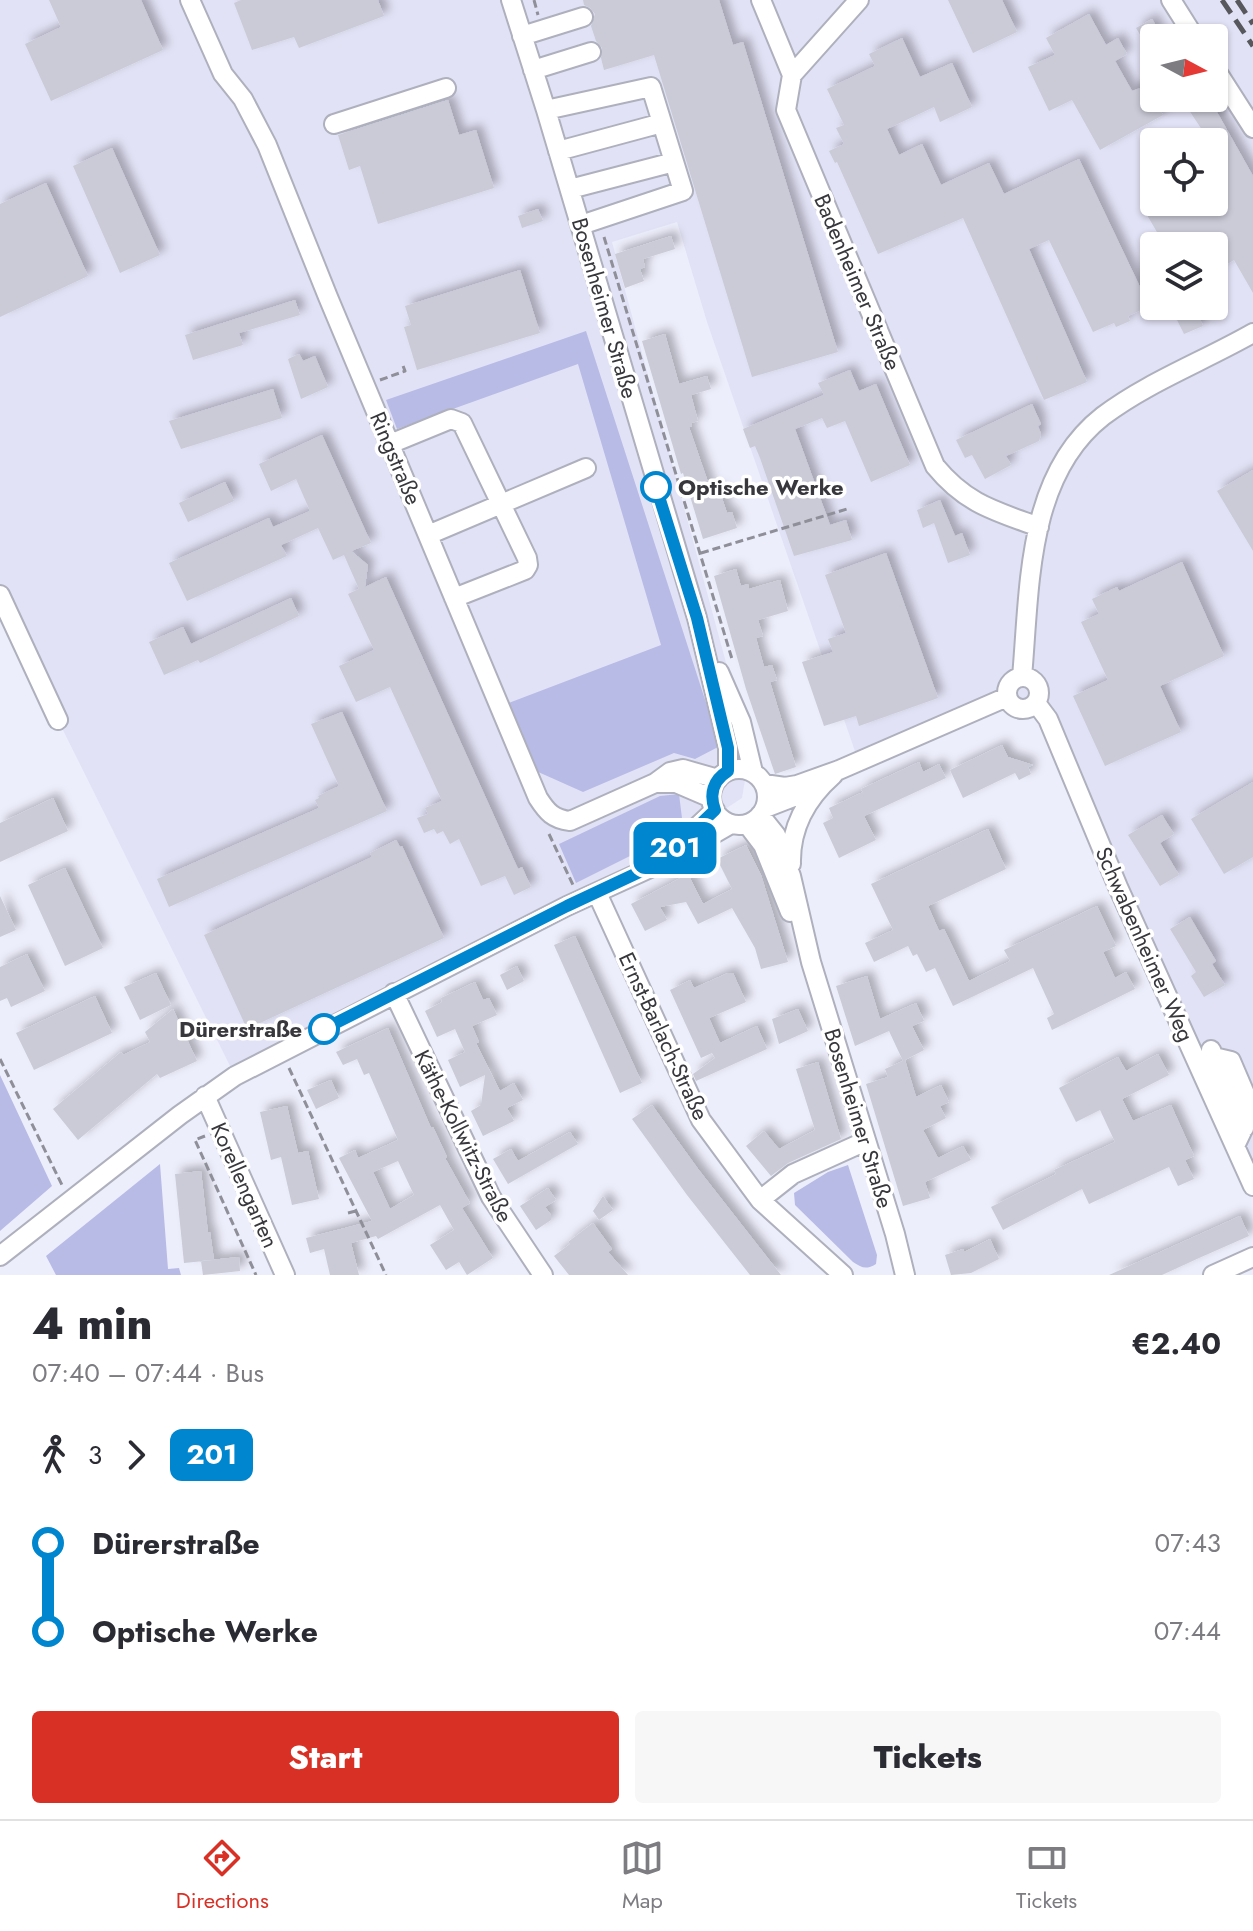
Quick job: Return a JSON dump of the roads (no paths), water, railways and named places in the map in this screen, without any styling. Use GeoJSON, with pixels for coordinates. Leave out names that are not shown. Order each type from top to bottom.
{"type":"FeatureCollection","features":[{"type":"Feature","properties":{"kind":"street","name":"Ringstraße"},"geometry":{"type":"LineString","coordinates":[[190,0],[223,74],[243,99],[267,145],[454,598],[546,810],[557,819],[570,821],[655,783]]}},
{"type":"Feature","properties":{"kind":"street","name":"Bosenheimer Straße"},"geometry":{"type":"LineString","coordinates":[[511,0],[697,618],[728,748],[723,775]]}},
{"type":"Feature","properties":{"kind":"street"},"geometry":{"type":"LineString","coordinates":[[761,0],[792,75],[859,0]]}},
{"type":"Feature","properties":{"kind":"street"},"geometry":{"type":"LineString","coordinates":[[1171,0],[1186,24]]}},
{"type":"Feature","properties":{"kind":"street"},"geometry":{"type":"LineString","coordinates":[[522,36],[583,17]]}},
{"type":"Feature","properties":{"kind":"street"},"geometry":{"type":"LineString","coordinates":[[533,70],[591,52]]}},
{"type":"Feature","properties":{"kind":"street","name":"Badenheimer Straße"},"geometry":{"type":"LineString","coordinates":[[792,75],[786,110],[935,466],[953,487],[978,504],[1039,527]]}},
{"type":"Feature","properties":{"kind":"street"},"geometry":{"type":"LineString","coordinates":[[546,110],[651,87],[683,191],[581,225]]}},
{"type":"Feature","properties":{"kind":"street"},"geometry":{"type":"LineString","coordinates":[[334,124],[446,88]]}},
{"type":"Feature","properties":{"kind":"street"},"geometry":{"type":"LineString","coordinates":[[1228,89],[1253,128]]}},
{"type":"Feature","properties":{"kind":"street"},"geometry":{"type":"LineString","coordinates":[[558,151],[662,123]]}},
{"type":"Feature","properties":{"kind":"street"},"geometry":{"type":"LineString","coordinates":[[570,189],[674,162]]}},
{"type":"Feature","properties":{"kind":"street"},"geometry":{"type":"LineString","coordinates":[[1022,677],[1039,527],[1052,482],[1072,447],[1103,417],[1148,388],[1253,333]]}},
{"type":"Feature","properties":{"kind":"street"},"geometry":{"type":"LineString","coordinates":[[390,444],[451,419],[462,423],[527,558],[525,570],[454,598]]}},
{"type":"Feature","properties":{"kind":"street"},"geometry":{"type":"LineString","coordinates":[[428,535],[586,468]]}},
{"type":"Feature","properties":{"kind":"street"},"geometry":{"type":"LineString","coordinates":[[0,595],[58,720]]}},
{"type":"Feature","properties":{"kind":"street","name":"Bosenheimer Straße"},"geometry":{"type":"LineString","coordinates":[[697,618],[741,722],[759,778]]}},
{"type":"Feature","properties":{"kind":"street"},"geometry":{"type":"LineString","coordinates":[[1022,677],[1036,683],[1039,693],[1036,703],[1020,709],[1013,706],[1007,697],[1010,683],[1022,677]]}},
{"type":"Feature","properties":{"kind":"street"},"geometry":{"type":"LineString","coordinates":[[655,783],[670,772],[683,769],[723,775],[745,769],[759,778],[785,787],[797,785],[1007,697]]}},
{"type":"Feature","properties":{"kind":"street","name":"Schwabenheimer Weg"},"geometry":{"type":"LineString","coordinates":[[1036,703],[1048,719],[1118,887],[1253,1186]]}},
{"type":"Feature","properties":{"kind":"street"},"geometry":{"type":"LineString","coordinates":[[791,876],[790,850],[805,808],[821,786],[839,770]]}},
{"type":"Feature","properties":{"kind":"street"},"geometry":{"type":"LineString","coordinates":[[648,868],[670,853],[713,804],[723,775]]}},
{"type":"Feature","properties":{"kind":"street"},"geometry":{"type":"LineString","coordinates":[[751,818],[767,800],[759,778]]}},
{"type":"Feature","properties":{"kind":"street"},"geometry":{"type":"LineString","coordinates":[[655,783],[676,783],[713,804],[751,818]]}},
{"type":"Feature","properties":{"kind":"street"},"geometry":{"type":"LineString","coordinates":[[0,1256],[205,1096],[281,1051],[588,897],[821,786]]}},
{"type":"Feature","properties":{"kind":"street","name":"Bosenheimer Straße"},"geometry":{"type":"LineString","coordinates":[[751,818],[776,835],[791,876],[811,962],[903,1275]]}},
{"type":"Feature","properties":{"kind":"street","name":"Bosenheimer Straße"},"geometry":{"type":"LineString","coordinates":[[751,818],[811,962]]}},
{"type":"Feature","properties":{"kind":"street","name":"Ernst-Barlach-Straße"},"geometry":{"type":"LineString","coordinates":[[588,897],[701,1120],[760,1200],[843,1275]]}},
{"type":"Feature","properties":{"kind":"street","name":"Käthe-Kollwitz-Straße"},"geometry":{"type":"LineString","coordinates":[[394,993],[491,1197],[543,1275]]}},
{"type":"Feature","properties":{"kind":"street"},"geometry":{"type":"LineString","coordinates":[[1212,1053],[1244,1128],[1235,1146]]}},
{"type":"Feature","properties":{"kind":"street","name":"Korellengarten"},"geometry":{"type":"LineString","coordinates":[[205,1096],[285,1275]]}},
{"type":"Feature","properties":{"kind":"street"},"geometry":{"type":"LineString","coordinates":[[760,1200],[793,1174],[866,1141]]}},
{"type":"Feature","properties":{"kind":"street"},"geometry":{"type":"LineString","coordinates":[[1213,1275],[1253,1257]]}},
{"type":"Feature","properties":{"kind":"railway"},"geometry":{"type":"LineString","coordinates":[[1222,0],[1253,46]]}},
{"type":"Feature","properties":{"kind":"railway"},"geometry":{"type":"LineString","coordinates":[[1237,0],[1253,24]]}},
{"type":"Feature","properties":{"kind":"place","name":"Optische Werke"},"geometry":{"type":"Point","coordinates":[656,487]}},
{"type":"Feature","properties":{"kind":"place","name":"Dürerstraße"},"geometry":{"type":"Point","coordinates":[324,1029]}}]}
